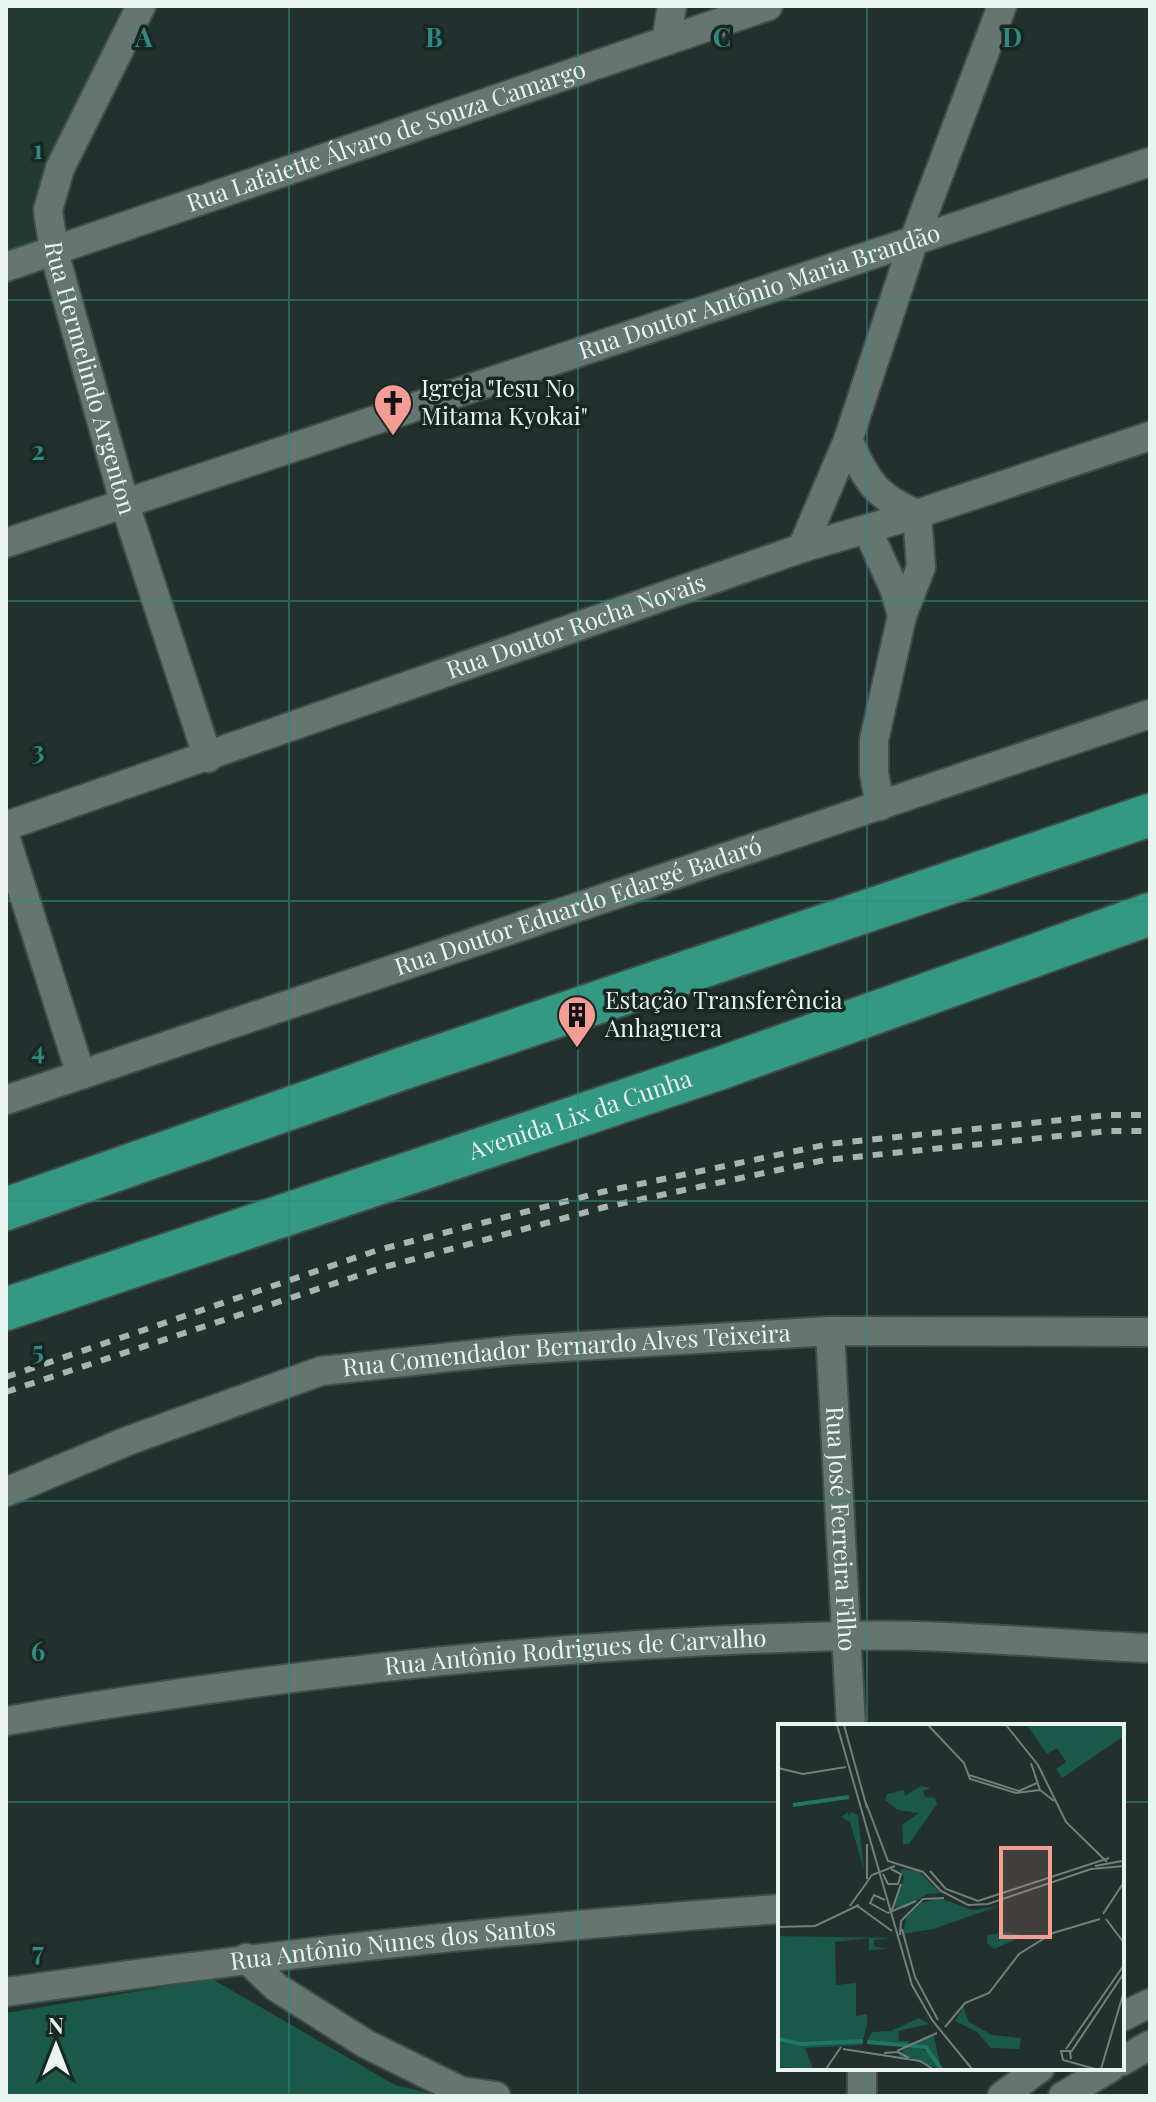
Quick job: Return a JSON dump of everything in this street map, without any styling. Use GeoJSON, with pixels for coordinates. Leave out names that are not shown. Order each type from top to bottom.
{"type":"FeatureCollection","features":[{"type":"Feature","properties":{"kind":"highway"},"geometry":{"type":"LineString","coordinates":[[6,1209],[404,1068],[1150,815]]}},
{"type":"Feature","properties":{"kind":"highway","name":"Avenida Lix da Cunha"},"geometry":{"type":"LineString","coordinates":[[6,1309],[721,1068],[1150,914]]}},
{"type":"Feature","properties":{"kind":"street","name":"Rua Hermelindo Argenton"},"geometry":{"type":"LineString","coordinates":[[141,6],[60,168],[48,210],[54,252],[125,505],[208,758]]}},
{"type":"Feature","properties":{"kind":"street"},"geometry":{"type":"LineString","coordinates":[[666,41],[672,6]]}},
{"type":"Feature","properties":{"kind":"street","name":"Rua Lafaiette Álvaro de Souza Camargo"},"geometry":{"type":"LineString","coordinates":[[6,267],[666,41],[724,12],[768,6]]}},
{"type":"Feature","properties":{"kind":"street"},"geometry":{"type":"LineString","coordinates":[[802,548],[848,440],[914,240],[1002,6]]}},
{"type":"Feature","properties":{"kind":"street","name":"Rua Doutor Antônio Maria Brandão"},"geometry":{"type":"LineString","coordinates":[[6,543],[1150,162]]}},
{"type":"Feature","properties":{"kind":"street","name":"Rua Doutor Rocha Novais"},"geometry":{"type":"LineString","coordinates":[[6,826],[208,758],[802,548],[917,514],[1150,436]]}},
{"type":"Feature","properties":{"kind":"street"},"geometry":{"type":"LineString","coordinates":[[848,440],[867,482],[890,503],[917,514],[921,567],[902,616],[874,740],[874,773],[880,806]]}},
{"type":"Feature","properties":{"kind":"street"},"geometry":{"type":"LineString","coordinates":[[867,529],[890,577],[902,616]]}},
{"type":"Feature","properties":{"kind":"street","name":"Rua Doutor Eduardo Edargé Badaró"},"geometry":{"type":"LineString","coordinates":[[6,1100],[1150,714]]}},
{"type":"Feature","properties":{"kind":"street"},"geometry":{"type":"LineString","coordinates":[[6,839],[81,1075]]}},
{"type":"Feature","properties":{"kind":"street","name":"Rua Comendador Bernardo Alves Teixeira"},"geometry":{"type":"LineString","coordinates":[[6,1492],[130,1440],[321,1371],[515,1350],[830,1331],[1150,1332]]}},
{"type":"Feature","properties":{"kind":"street","name":"Rua José Ferreira Filho"},"geometry":{"type":"LineString","coordinates":[[830,1331],[851,1724]]}},
{"type":"Feature","properties":{"kind":"street","name":"Rua Antônio Rodrigues de Carvalho"},"geometry":{"type":"LineString","coordinates":[[6,1721],[264,1682],[625,1646],[845,1636],[1150,1648]]}},
{"type":"Feature","properties":{"kind":"street","name":"Rua Antônio Nunes dos Santos"},"geometry":{"type":"LineString","coordinates":[[6,1992],[246,1958],[576,1923],[778,1909]]}},
{"type":"Feature","properties":{"kind":"street"},"geometry":{"type":"LineString","coordinates":[[246,1958],[276,1987],[366,2044],[461,2091],[496,2096]]}},
{"type":"Feature","properties":{"kind":"street"},"geometry":{"type":"LineString","coordinates":[[1124,2016],[1150,2003]]}},
{"type":"Feature","properties":{"kind":"street"},"geometry":{"type":"LineString","coordinates":[[1124,2060],[1150,2045]]}},
{"type":"Feature","properties":{"kind":"street"},"geometry":{"type":"LineString","coordinates":[[862,2070],[862,2096]]}},
{"type":"Feature","properties":{"kind":"street"},"geometry":{"type":"LineString","coordinates":[[1002,2096],[1037,2070]]}},
{"type":"Feature","properties":{"kind":"street"},"geometry":{"type":"LineString","coordinates":[[1063,2096],[1107,2070]]}},
{"type":"Feature","properties":{"kind":"shaded area"},"geometry":{"type":"Polygon","coordinates":[[[6,6],[122,6],[51,155],[36,207],[42,245],[6,256],[6,6]]]}},
{"type":"Feature","properties":{"kind":"green space"},"geometry":{"type":"Polygon","coordinates":[[[212,1979],[395,2085],[442,2096],[6,2096],[6,2013],[212,1979]]]}},
{"type":"Feature","properties":{"kind":"railway"},"geometry":{"type":"LineString","coordinates":[[6,1377],[378,1250],[602,1192],[829,1144],[1109,1115],[1150,1115]]}},
{"type":"Feature","properties":{"kind":"railway"},"geometry":{"type":"LineString","coordinates":[[6,1392],[381,1268],[605,1207],[825,1160],[1109,1131],[1150,1131]]}},
{"type":"Feature","properties":{"kind":"place","name":"Igreja \"Iesu No Mitama Kyokai\""},"geometry":{"type":"Point","coordinates":[393,437]}},
{"type":"Feature","properties":{"kind":"place","name":"Estação Transferência Anhaguera"},"geometry":{"type":"Point","coordinates":[577,1049]}}]}
